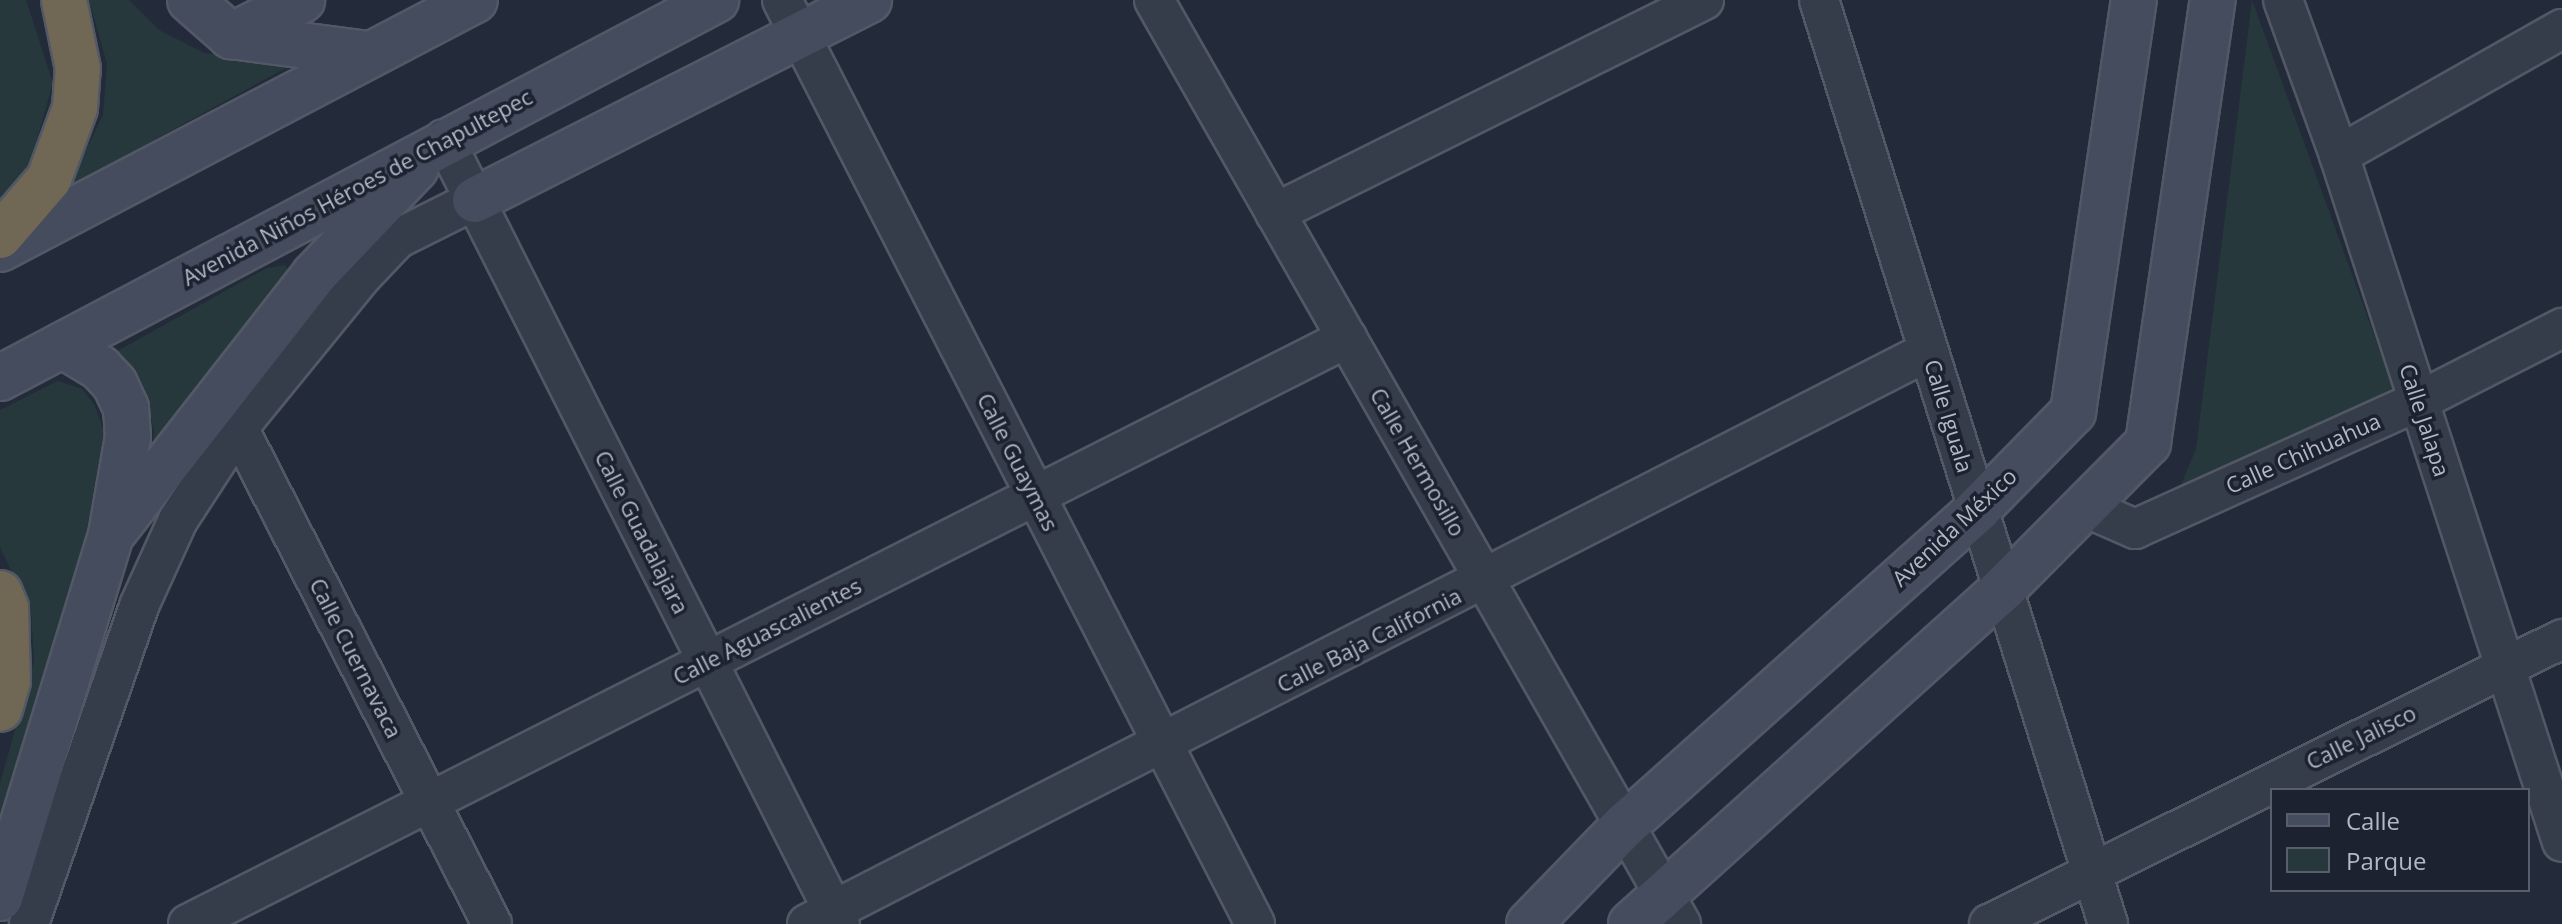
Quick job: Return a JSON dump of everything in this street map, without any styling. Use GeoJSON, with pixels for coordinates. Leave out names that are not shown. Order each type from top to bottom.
{"type":"FeatureCollection","features":[{"type":"Feature","properties":{"kind":"highway"},"geometry":{"type":"LineString","coordinates":[[0,236],[49,179],[72,121],[78,69],[64,0]]}},
{"type":"Feature","properties":{"kind":"highway"},"geometry":{"type":"LineString","coordinates":[[0,593],[6,608],[8,681],[0,709]]}},
{"type":"Feature","properties":{"kind":"street"},"geometry":{"type":"LineString","coordinates":[[190,0],[231,36],[368,54]]}},
{"type":"Feature","properties":{"kind":"street"},"geometry":{"type":"LineString","coordinates":[[231,36],[302,0]]}},
{"type":"Feature","properties":{"kind":"street"},"geometry":{"type":"LineString","coordinates":[[0,249],[475,0]]}},
{"type":"Feature","properties":{"kind":"street","name":"Avenida Niños Héroes de Chapultepec"},"geometry":{"type":"LineString","coordinates":[[0,378],[444,139],[716,0]]}},
{"type":"Feature","properties":{"kind":"street"},"geometry":{"type":"LineString","coordinates":[[111,535],[397,239],[475,200],[791,18],[869,0]]}},
{"type":"Feature","properties":{"kind":"street","name":"Calle Hermosillo"},"geometry":{"type":"LineString","coordinates":[[1154,0],[1672,908]]}},
{"type":"Feature","properties":{"kind":"street"},"geometry":{"type":"LineString","coordinates":[[1275,213],[1704,0]]}},
{"type":"Feature","properties":{"kind":"street","name":"Calle Iguala"},"geometry":{"type":"LineString","coordinates":[[1819,0],[2108,924]]}},
{"type":"Feature","properties":{"kind":"street","name":"Avenida México"},"geometry":{"type":"LineString","coordinates":[[1529,924],[1625,825],[1978,509],[2073,412],[2134,0]]}},
{"type":"Feature","properties":{"kind":"street"},"geometry":{"type":"LineString","coordinates":[[1631,924],[1672,908],[2003,589],[2148,443],[2213,0]]}},
{"type":"Feature","properties":{"kind":"street","name":"Calle Jalapa"},"geometry":{"type":"LineString","coordinates":[[2283,0],[2339,155],[2562,842]]}},
{"type":"Feature","properties":{"kind":"street","name":"Calle Guaymas"},"geometry":{"type":"LineString","coordinates":[[791,18],[1255,924]]}},
{"type":"Feature","properties":{"kind":"street"},"geometry":{"type":"LineString","coordinates":[[2339,155],[2562,29]]}},
{"type":"Feature","properties":{"kind":"street"},"geometry":{"type":"LineString","coordinates":[[29,924],[161,551],[229,410],[314,275],[444,139]]}},
{"type":"Feature","properties":{"kind":"street","name":"Calle Guadalajara"},"geometry":{"type":"LineString","coordinates":[[444,139],[707,661],[827,919]]}},
{"type":"Feature","properties":{"kind":"street","name":"Calle Chihuahua"},"geometry":{"type":"LineString","coordinates":[[2085,507],[2135,529],[2419,401],[2562,328]]}},
{"type":"Feature","properties":{"kind":"street","name":"Calle Aguascalientes"},"geometry":{"type":"LineString","coordinates":[[188,924],[1347,338]]}},
{"type":"Feature","properties":{"kind":"street"},"geometry":{"type":"LineString","coordinates":[[0,898],[111,535],[128,437],[126,408],[100,368],[62,345]]}},
{"type":"Feature","properties":{"kind":"street","name":"Calle Baja California"},"geometry":{"type":"LineString","coordinates":[[827,919],[1162,743],[1486,581],[1928,351]]}},
{"type":"Feature","properties":{"kind":"street","name":"Calle Cuernavaca"},"geometry":{"type":"LineString","coordinates":[[229,410],[492,924]]}},
{"type":"Feature","properties":{"kind":"street","name":"Calle Jalisco"},"geometry":{"type":"LineString","coordinates":[[1989,924],[2091,870],[2562,639]]}},
{"type":"Feature","properties":{"kind":"green space"},"geometry":{"type":"Polygon","coordinates":[[[0,0],[26,0],[53,83],[31,161],[0,204],[0,0]]]}},
{"type":"Feature","properties":{"kind":"green space"},"geometry":{"type":"Polygon","coordinates":[[[89,0],[129,0],[159,30],[204,53],[293,64],[68,187],[103,115],[107,64],[89,0]]]}},
{"type":"Feature","properties":{"kind":"green space"},"geometry":{"type":"Polygon","coordinates":[[[2252,0],[2397,398],[2175,499],[2196,449],[2252,0]]]}},
{"type":"Feature","properties":{"kind":"green space"},"geometry":{"type":"Polygon","coordinates":[[[285,265],[290,273],[220,357],[152,456],[154,430],[145,396],[131,371],[112,354],[267,268],[285,265]]]}},
{"type":"Feature","properties":{"kind":"green space"},"geometry":{"type":"Polygon","coordinates":[[[58,381],[82,389],[95,406],[104,432],[104,479],[0,862],[0,784],[34,661],[31,612],[0,547],[0,410],[58,381]]]}}]}
